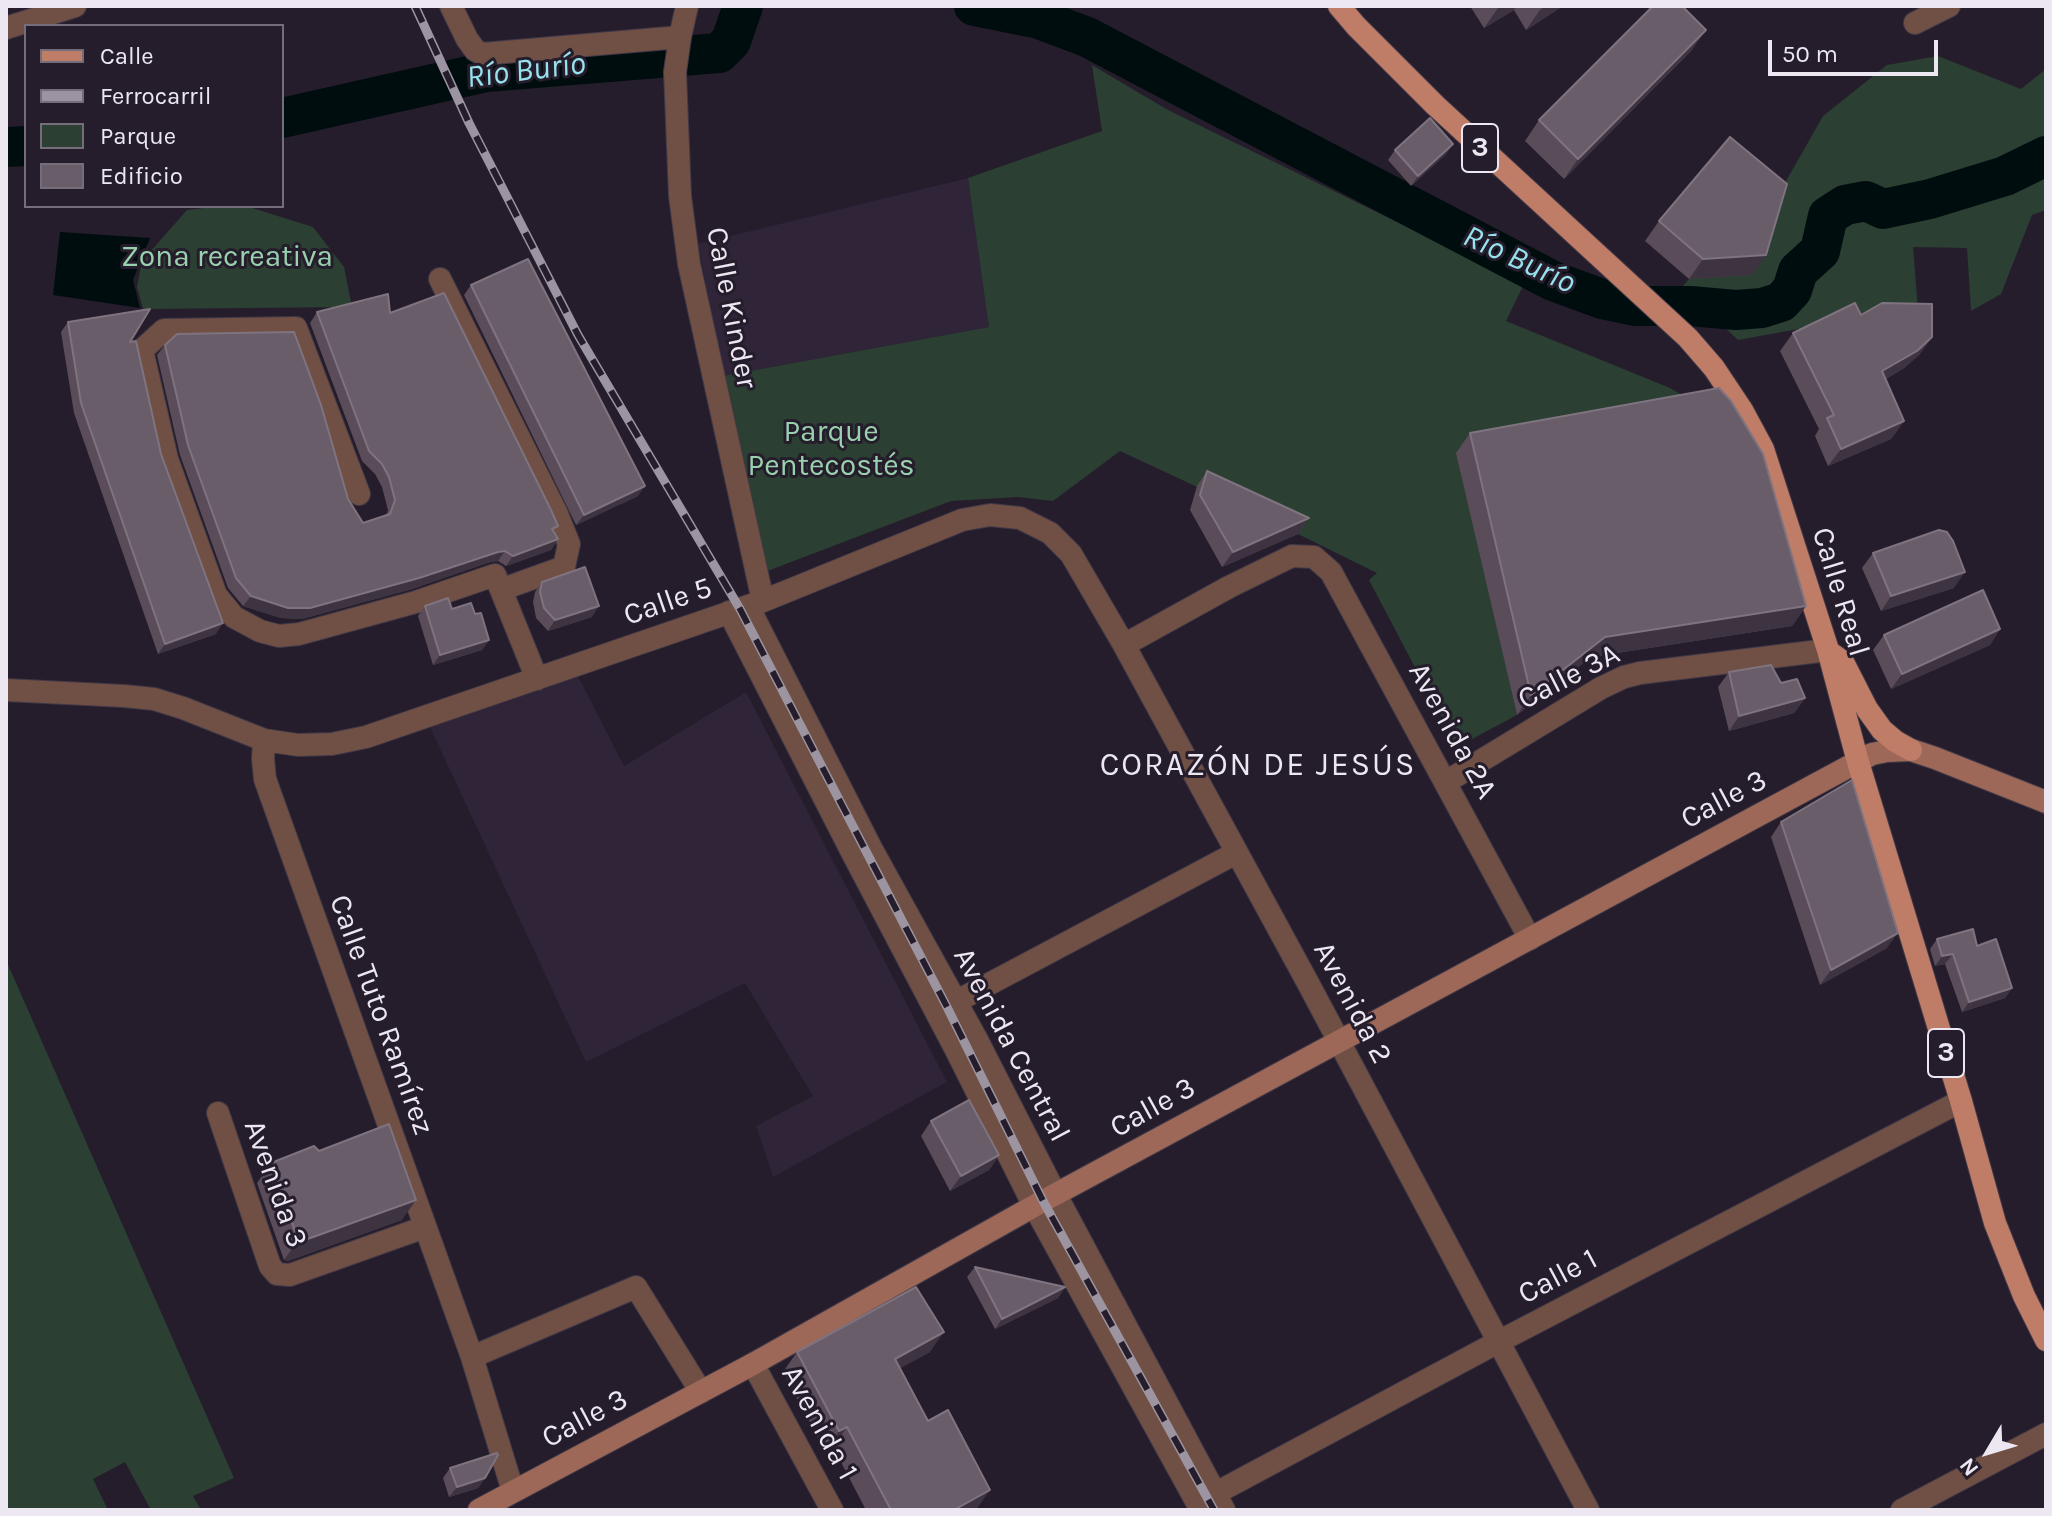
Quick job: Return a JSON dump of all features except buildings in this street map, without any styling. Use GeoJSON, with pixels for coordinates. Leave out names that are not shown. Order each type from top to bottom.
{"type":"FeatureCollection","features":[{"type":"Feature","properties":{"kind":"main road","name":"Calle Real"},"geometry":{"type":"LineString","coordinates":[[1339,6],[1435,105],[1688,338],[1714,368],[1763,449],[1828,650],[1858,762],[1995,1223],[2024,1296],[2046,1340]]}},
{"type":"Feature","properties":{"kind":"main road"},"geometry":{"type":"LineString","coordinates":[[1828,650],[1843,662],[1867,709],[1882,730],[1895,741],[2046,802]]}},
{"type":"Feature","properties":{"kind":"main road","name":"Calle 3"},"geometry":{"type":"LineString","coordinates":[[495,1503],[753,1364],[1034,1206],[1872,754],[1911,750]]}},
{"type":"Feature","properties":{"kind":"street"},"geometry":{"type":"LineString","coordinates":[[6,28],[75,6]]}},
{"type":"Feature","properties":{"kind":"street"},"geometry":{"type":"LineString","coordinates":[[451,6],[475,50],[482,54],[680,37]]}},
{"type":"Feature","properties":{"kind":"street","name":"Calle Kinder"},"geometry":{"type":"LineString","coordinates":[[687,6],[675,72],[680,196],[746,606]]}},
{"type":"Feature","properties":{"kind":"street"},"geometry":{"type":"LineString","coordinates":[[1915,23],[1949,6]]}},
{"type":"Feature","properties":{"kind":"street"},"geometry":{"type":"LineString","coordinates":[[440,279],[569,544],[564,567],[503,589]]}},
{"type":"Feature","properties":{"kind":"street"},"geometry":{"type":"LineString","coordinates":[[359,494],[296,328],[164,330],[142,350],[167,459],[216,595],[234,617],[260,631],[279,636],[299,634],[416,602],[495,575],[537,679]]}},
{"type":"Feature","properties":{"kind":"street","name":"Calle 5"},"geometry":{"type":"LineString","coordinates":[[6,690],[154,699],[264,740],[298,745],[332,744],[366,737],[746,606],[962,520],[990,515],[1020,518],[1050,533]]}},
{"type":"Feature","properties":{"kind":"street","name":"Avenida 2"},"geometry":{"type":"LineString","coordinates":[[1050,533],[1071,554],[1124,645],[1588,1510]]}},
{"type":"Feature","properties":{"kind":"street","name":"Avenida 2A"},"geometry":{"type":"LineString","coordinates":[[1124,645],[1292,556],[1314,557],[1331,572],[1530,939]]}},
{"type":"Feature","properties":{"kind":"street","name":"Avenida Central"},"geometry":{"type":"LineString","coordinates":[[746,606],[1056,1195],[1204,1505]]}},
{"type":"Feature","properties":{"kind":"street","name":"Avenida Central"},"geometry":{"type":"LineString","coordinates":[[746,606],[936,1012],[1034,1206],[1204,1505]]}},
{"type":"Feature","properties":{"kind":"street","name":"Calle 3A"},"geometry":{"type":"LineString","coordinates":[[1446,782],[1624,677],[1828,650]]}},
{"type":"Feature","properties":{"kind":"street","name":"Calle Tuto Ramírez"},"geometry":{"type":"LineString","coordinates":[[264,740],[263,759],[268,787],[472,1357],[495,1503]]}},
{"type":"Feature","properties":{"kind":"street"},"geometry":{"type":"LineString","coordinates":[[936,1012],[1236,853]]}},
{"type":"Feature","properties":{"kind":"street","name":"Calle 1"},"geometry":{"type":"LineString","coordinates":[[1204,1505],[1498,1342],[1961,1101]]}},
{"type":"Feature","properties":{"kind":"street","name":"Avenida 3"},"geometry":{"type":"LineString","coordinates":[[218,1113],[270,1266],[277,1274],[290,1275],[425,1227]]}},
{"type":"Feature","properties":{"kind":"street"},"geometry":{"type":"LineString","coordinates":[[472,1357],[636,1287],[701,1392]]}},
{"type":"Feature","properties":{"kind":"street","name":"Avenida 1"},"geometry":{"type":"LineString","coordinates":[[753,1364],[832,1510]]}},
{"type":"Feature","properties":{"kind":"street"},"geometry":{"type":"LineString","coordinates":[[1902,1510],[2046,1434]]}},
{"type":"Feature","properties":{"kind":"shaded area"},"geometry":{"type":"Polygon","coordinates":[[[968,178],[990,327],[723,376],[698,244],[968,178]]]}},
{"type":"Feature","properties":{"kind":"shaded area"},"geometry":{"type":"Polygon","coordinates":[[[60,232],[150,238],[133,280],[140,308],[53,295],[60,232]]]}},
{"type":"Feature","properties":{"kind":"shaded area"},"geometry":{"type":"Polygon","coordinates":[[[578,676],[624,766],[746,692],[947,1082],[773,1177],[756,1126],[813,1096],[745,983],[586,1062],[430,727],[578,676]]]}},
{"type":"Feature","properties":{"kind":"green space"},"geometry":{"type":"Polygon","coordinates":[[[1938,56],[2021,89],[2046,69],[2046,210],[2032,215],[2001,294],[1971,311],[1967,248],[1913,247],[1919,322],[1843,321],[1738,340],[1682,287],[1773,204],[1823,116],[1887,65],[1938,56]]]}},
{"type":"Feature","properties":{"kind":"green space","name":"Parque Pentecostés"},"geometry":{"type":"Polygon","coordinates":[[[1092,65],[1168,110],[1524,284],[1506,321],[1670,388],[1705,408],[1457,454],[1517,715],[1457,747],[1369,580],[1377,573],[1120,451],[1053,501],[1018,497],[951,501],[757,575],[723,376],[989,327],[968,178],[1102,131],[1092,65]]]}},
{"type":"Feature","properties":{"kind":"green space","name":"Zona recreativa"},"geometry":{"type":"Polygon","coordinates":[[[252,208],[313,227],[344,267],[352,307],[143,309],[137,287],[142,261],[187,210],[252,208]]]}},
{"type":"Feature","properties":{"kind":"green space"},"geometry":{"type":"Polygon","coordinates":[[[6,960],[234,1478],[193,1496],[201,1510],[151,1510],[125,1462],[93,1479],[108,1510],[6,1510],[6,960]]]}},
{"type":"Feature","properties":{"kind":"waterway","name":"Río Burío"},"geometry":{"type":"LineString","coordinates":[[284,118],[486,72],[719,53],[731,41],[743,6]]}},
{"type":"Feature","properties":{"kind":"waterway","name":"Río Burío"},"geometry":{"type":"LineString","coordinates":[[974,6],[1039,19],[1087,37],[1553,281],[1602,299],[1635,306],[1736,310],[1762,308],[1781,302],[1792,290],[1798,271],[1820,251],[1828,216],[1845,205],[1866,201],[1883,209],[1930,199],[2005,176],[2046,156]]}},
{"type":"Feature","properties":{"kind":"waterway","name":"Río Burío"},"geometry":{"type":"LineString","coordinates":[[6,147],[24,146]]}},
{"type":"Feature","properties":{"kind":"railway"},"geometry":{"type":"LineString","coordinates":[[415,6],[469,123],[578,335],[740,609],[947,1007],[1043,1201],[1214,1510]]}},
{"type":"Feature","properties":{"kind":"district","name":"CORAZÓN DE JESÚS"},"geometry":{"type":"Point","coordinates":[1258,766]}}]}
